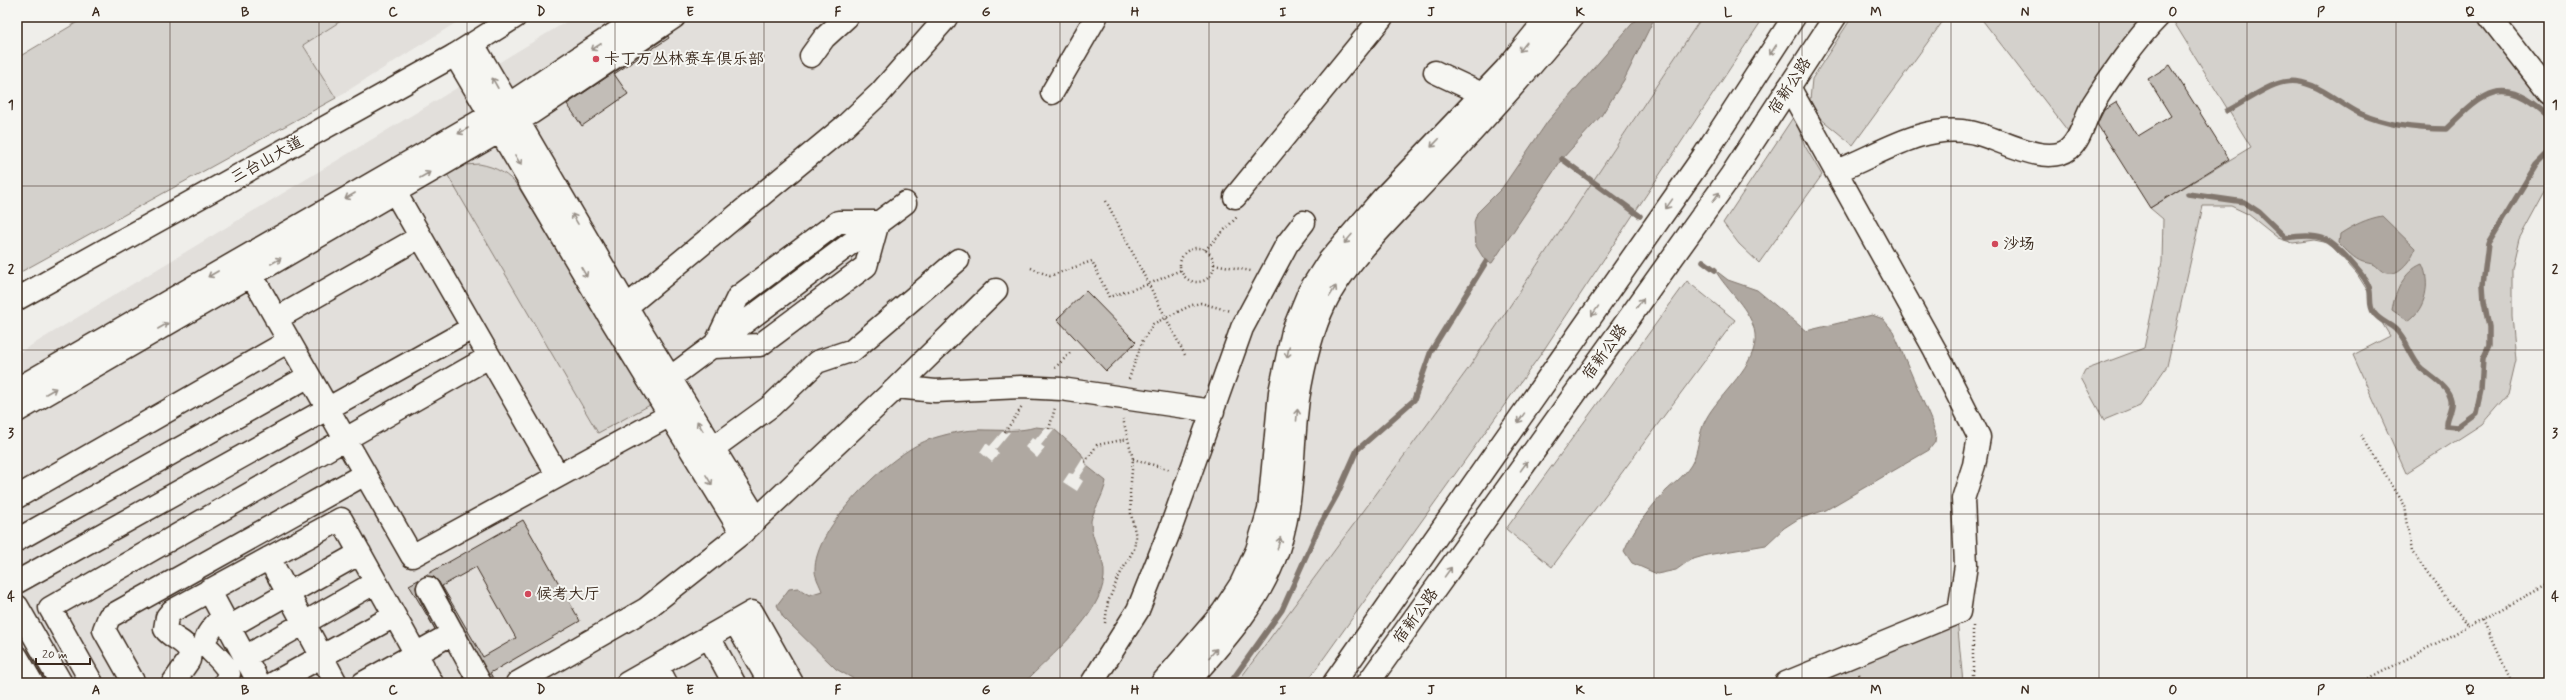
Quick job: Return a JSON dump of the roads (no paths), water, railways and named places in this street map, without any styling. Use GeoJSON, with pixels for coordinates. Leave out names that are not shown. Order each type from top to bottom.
{"type":"FeatureCollection","features":[{"type":"Feature","properties":{"kind":"main road","name":"三台山大道"},"geometry":{"type":"LineString","coordinates":[[17,299],[464,49],[515,17]]}},
{"type":"Feature","properties":{"kind":"main road"},"geometry":{"type":"LineString","coordinates":[[504,118],[640,17]]}},
{"type":"Feature","properties":{"kind":"main road"},"geometry":{"type":"LineString","coordinates":[[17,389],[246,266],[504,118],[674,17]]}},
{"type":"Feature","properties":{"kind":"main road"},"geometry":{"type":"LineString","coordinates":[[811,56],[824,38],[847,17]]}},
{"type":"Feature","properties":{"kind":"main road"},"geometry":{"type":"LineString","coordinates":[[1052,92],[1096,17]]}},
{"type":"Feature","properties":{"kind":"main road"},"geometry":{"type":"LineString","coordinates":[[1236,207],[1382,17]]}},
{"type":"Feature","properties":{"kind":"main road"},"geometry":{"type":"LineString","coordinates":[[1187,683],[1234,629],[1254,601],[1275,558],[1289,508],[1298,398],[1312,337],[1325,303],[1343,274],[1489,100],[1506,68],[1548,17]]}},
{"type":"Feature","properties":{"kind":"main road"},"geometry":{"type":"LineString","coordinates":[[1162,683],[1222,613],[1241,584],[1257,550],[1269,510],[1280,392],[1293,331],[1309,292],[1328,262],[1383,198],[1489,100],[1572,17]]}},
{"type":"Feature","properties":{"kind":"main road","name":"宿新公路"},"geometry":{"type":"LineString","coordinates":[[1334,683],[1698,164],[1794,17]]}},
{"type":"Feature","properties":{"kind":"main road","name":"宿新公路"},"geometry":{"type":"LineString","coordinates":[[1368,683],[1730,177],[1835,17]]}},
{"type":"Feature","properties":{"kind":"main road"},"geometry":{"type":"LineString","coordinates":[[1836,171],[1862,162],[1919,135],[1945,131],[1970,132],[2043,156],[2068,150],[2077,140],[2092,105],[2158,17]]}},
{"type":"Feature","properties":{"kind":"main road"},"geometry":{"type":"LineString","coordinates":[[2490,17],[2549,93]]}},
{"type":"Feature","properties":{"kind":"main road"},"geometry":{"type":"LineString","coordinates":[[618,311],[845,126],[880,93],[946,18]]}},
{"type":"Feature","properties":{"kind":"main road"},"geometry":{"type":"LineString","coordinates":[[464,49],[618,311],[749,526]]}},
{"type":"Feature","properties":{"kind":"main road"},"geometry":{"type":"LineString","coordinates":[[1434,72],[1489,100]]}},
{"type":"Feature","properties":{"kind":"main road"},"geometry":{"type":"LineString","coordinates":[[1786,683],[1959,612],[1966,565],[1963,500],[1974,465],[1979,437],[1935,350],[1789,87]]}},
{"type":"Feature","properties":{"kind":"main road"},"geometry":{"type":"LineString","coordinates":[[390,184],[558,476]]}},
{"type":"Feature","properties":{"kind":"main road"},"geometry":{"type":"LineString","coordinates":[[663,384],[905,203]]}},
{"type":"Feature","properties":{"kind":"main road"},"geometry":{"type":"LineString","coordinates":[[1092,683],[1109,659],[1138,610],[1247,318],[1287,244],[1304,222]]}},
{"type":"Feature","properties":{"kind":"main road"},"geometry":{"type":"LineString","coordinates":[[276,319],[420,237]]}},
{"type":"Feature","properties":{"kind":"main road"},"geometry":{"type":"LineString","coordinates":[[705,454],[771,406],[817,362],[853,350],[958,260]]}},
{"type":"Feature","properties":{"kind":"main road"},"geometry":{"type":"LineString","coordinates":[[246,266],[412,556],[670,415]]}},
{"type":"Feature","properties":{"kind":"main road"},"geometry":{"type":"LineString","coordinates":[[17,410],[246,266]]}},
{"type":"Feature","properties":{"kind":"main road"},"geometry":{"type":"LineString","coordinates":[[517,683],[646,609],[749,526],[897,387],[996,290]]}},
{"type":"Feature","properties":{"kind":"main road"},"geometry":{"type":"LineString","coordinates":[[17,582],[328,410],[472,328]]}},
{"type":"Feature","properties":{"kind":"main road"},"geometry":{"type":"LineString","coordinates":[[17,498],[289,341]]}},
{"type":"Feature","properties":{"kind":"main road"},"geometry":{"type":"LineString","coordinates":[[92,683],[50,608],[489,357]]}},
{"type":"Feature","properties":{"kind":"main road"},"geometry":{"type":"LineString","coordinates":[[17,540],[309,376]]}},
{"type":"Feature","properties":{"kind":"main road"},"geometry":{"type":"LineString","coordinates":[[663,384],[670,415],[705,454]]}},
{"type":"Feature","properties":{"kind":"main road"},"geometry":{"type":"LineString","coordinates":[[897,387],[935,391],[1034,388],[1122,398],[1213,411]]}},
{"type":"Feature","properties":{"kind":"main road"},"geometry":{"type":"LineString","coordinates":[[134,683],[104,630],[109,617],[365,474]]}},
{"type":"Feature","properties":{"kind":"main road"},"geometry":{"type":"LineString","coordinates":[[173,683],[189,660],[190,652],[184,642],[169,635],[165,629],[167,616],[172,611],[341,519],[424,673]]}},
{"type":"Feature","properties":{"kind":"main road"},"geometry":{"type":"LineString","coordinates":[[225,683],[229,674],[228,670],[206,648],[204,641],[209,632],[226,622],[288,594],[360,553]]}},
{"type":"Feature","properties":{"kind":"main road"},"geometry":{"type":"LineString","coordinates":[[269,558],[336,683]]}},
{"type":"Feature","properties":{"kind":"main road"},"geometry":{"type":"LineString","coordinates":[[245,656],[376,582]]}},
{"type":"Feature","properties":{"kind":"main road"},"geometry":{"type":"LineString","coordinates":[[428,588],[480,683]]}},
{"type":"Feature","properties":{"kind":"main road"},"geometry":{"type":"LineString","coordinates":[[209,590],[259,683]]}},
{"type":"Feature","properties":{"kind":"main road"},"geometry":{"type":"LineString","coordinates":[[17,606],[61,683]]}},
{"type":"Feature","properties":{"kind":"main road"},"geometry":{"type":"LineString","coordinates":[[626,683],[662,674],[709,637],[752,612],[792,683]]}},
{"type":"Feature","properties":{"kind":"main road"},"geometry":{"type":"LineString","coordinates":[[274,683],[394,616]]}},
{"type":"Feature","properties":{"kind":"main road"},"geometry":{"type":"LineString","coordinates":[[736,622],[770,683]]}},
{"type":"Feature","properties":{"kind":"main road"},"geometry":{"type":"LineString","coordinates":[[394,683],[424,673],[453,633]]}},
{"type":"Feature","properties":{"kind":"main road"},"geometry":{"type":"LineString","coordinates":[[709,637],[734,683]]}},
{"type":"Feature","properties":{"kind":"main road"},"geometry":{"type":"LineString","coordinates":[[17,657],[32,683]]}},
{"type":"Feature","properties":{"kind":"main road"},"geometry":{"type":"LineString","coordinates":[[363,683],[424,673]]}},
{"type":"Feature","properties":{"kind":"waterway"},"geometry":{"type":"LineString","coordinates":[[2227,111],[2270,87],[2284,82],[2294,81],[2314,87],[2361,114],[2403,126],[2447,129],[2473,105],[2484,97],[2495,92],[2507,92],[2519,95],[2533,103],[2549,116]]}},
{"type":"Feature","properties":{"kind":"waterway"},"geometry":{"type":"LineString","coordinates":[[2188,194],[2244,202],[2259,212],[2286,238],[2297,236],[2315,236],[2323,238],[2336,247],[2366,280],[2370,290],[2371,307],[2374,313],[2399,333],[2420,367],[2446,390],[2451,400],[2446,426],[2457,427],[2476,413],[2481,390],[2483,359],[2489,346],[2489,327],[2484,301],[2483,285],[2488,244],[2536,165],[2549,152]]}},
{"type":"Feature","properties":{"kind":"waterway"},"geometry":{"type":"LineString","coordinates":[[1562,159],[1640,216]]}},
{"type":"Feature","properties":{"kind":"waterway"},"geometry":{"type":"LineString","coordinates":[[1703,261],[1715,270]]}},
{"type":"Feature","properties":{"kind":"waterway"},"geometry":{"type":"LineString","coordinates":[[1230,683],[1282,610],[1319,527],[1337,495],[1357,450],[1414,400],[1431,351],[1486,262]]}},
{"type":"Feature","properties":{"kind":"place","name":"卡丁万丛林赛车俱乐部"},"geometry":{"type":"Point","coordinates":[596,59]}},
{"type":"Feature","properties":{"kind":"place","name":"沙场"},"geometry":{"type":"Point","coordinates":[1995,244]}},
{"type":"Feature","properties":{"kind":"place","name":"候考大厅"},"geometry":{"type":"Point","coordinates":[528,594]}}]}
